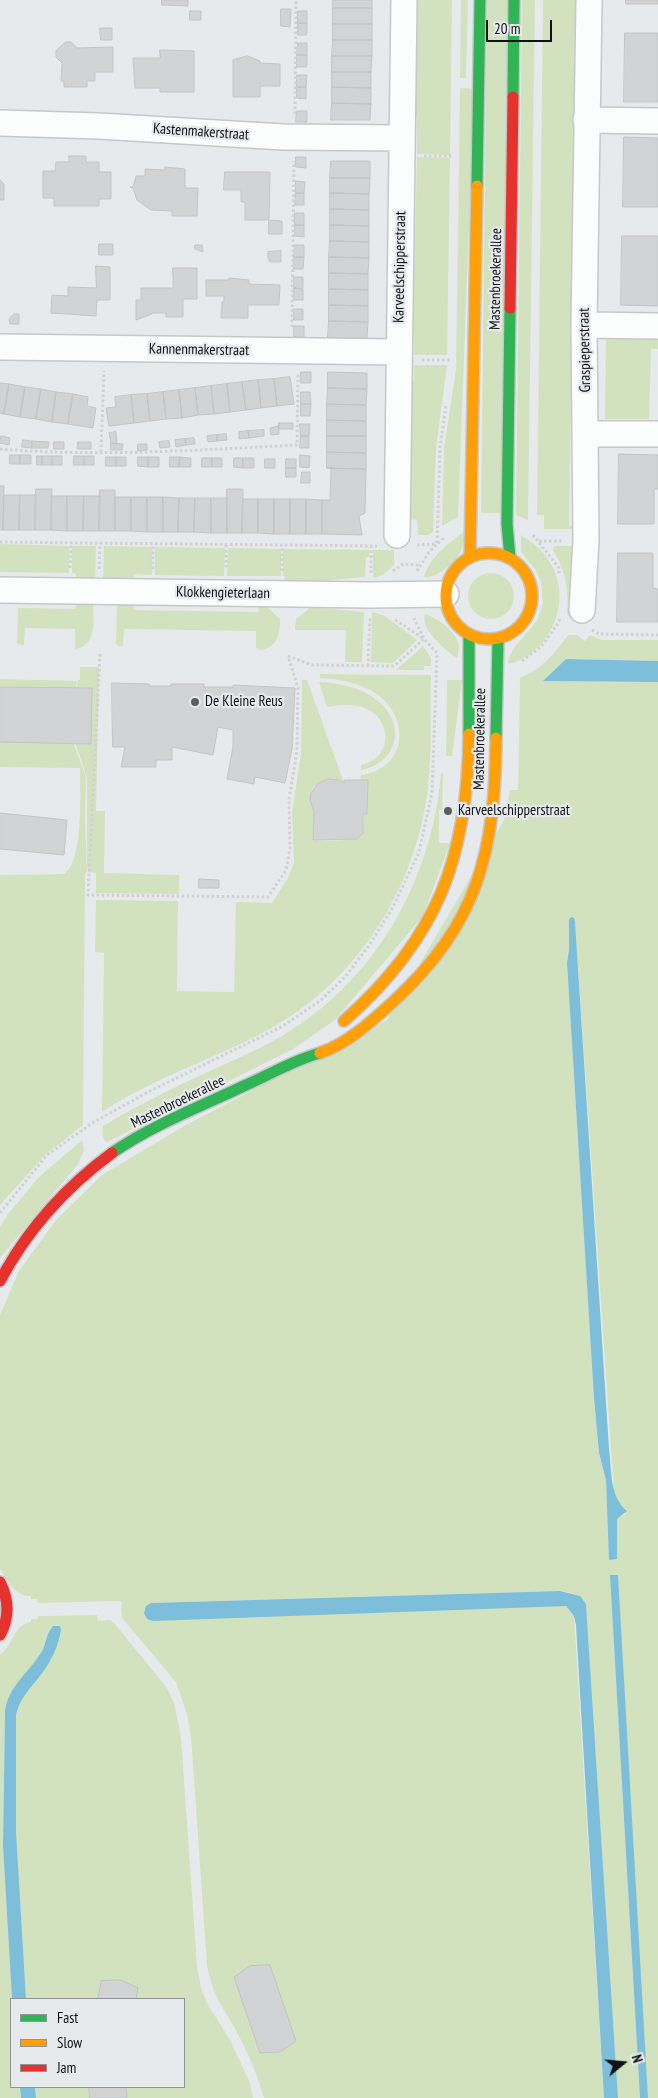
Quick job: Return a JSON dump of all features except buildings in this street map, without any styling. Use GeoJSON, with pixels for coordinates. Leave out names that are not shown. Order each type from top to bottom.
{"type":"FeatureCollection","features":[{"type":"Feature","properties":{"kind":"main road","name":"Mastenbroekerallee"},"geometry":{"type":"LineString","coordinates":[[470,557],[480,0]]}},
{"type":"Feature","properties":{"kind":"main road","name":"Mastenbroekerallee"},"geometry":{"type":"LineString","coordinates":[[510,558],[507,524],[514,0]]}},
{"type":"Feature","properties":{"kind":"main road"},"geometry":{"type":"LineString","coordinates":[[484,553],[510,558],[522,567],[530,580],[533,595],[531,610],[524,624],[513,634],[498,639],[483,640],[469,635],[456,624],[448,610],[446,594],[450,579],[458,566],[470,557],[484,553]]}},
{"type":"Feature","properties":{"kind":"main road","name":"Mastenbroekerallee"},"geometry":{"type":"LineString","coordinates":[[336,1028],[360,1008],[385,982],[408,953],[427,923],[442,891],[462,827],[466,799],[469,635]]}},
{"type":"Feature","properties":{"kind":"main road","name":"Mastenbroekerallee"},"geometry":{"type":"LineString","coordinates":[[0,1281],[8,1264],[47,1212],[95,1165],[153,1127],[265,1077],[304,1057],[329,1050],[347,1039],[382,1012],[407,990],[431,964],[449,937],[480,876],[493,818],[498,639]]}},
{"type":"Feature","properties":{"kind":"main road","name":"Mastenbroekerallee"},"geometry":{"type":"LineString","coordinates":[[304,1057],[323,1039]]}},
{"type":"Feature","properties":{"kind":"main road"},"geometry":{"type":"LineString","coordinates":[[0,1582],[8,1602],[8,1616],[0,1635]]}},
{"type":"Feature","properties":{"kind":"street","name":"Karveelschipperstraat"},"geometry":{"type":"LineString","coordinates":[[396,535],[404,0]]}},
{"type":"Feature","properties":{"kind":"street","name":"Graspieperstraat"},"geometry":{"type":"LineString","coordinates":[[582,610],[586,541],[584,325],[589,0]]}},
{"type":"Feature","properties":{"kind":"street"},"geometry":{"type":"LineString","coordinates":[[586,120],[658,121]]}},
{"type":"Feature","properties":{"kind":"street","name":"Kastenmakerstraat"},"geometry":{"type":"LineString","coordinates":[[0,123],[80,125],[294,137],[401,138]]}},
{"type":"Feature","properties":{"kind":"street"},"geometry":{"type":"LineString","coordinates":[[584,325],[658,326]]}},
{"type":"Feature","properties":{"kind":"street","name":"Kannenmakerstraat"},"geometry":{"type":"LineString","coordinates":[[0,347],[398,352]]}},
{"type":"Feature","properties":{"kind":"street"},"geometry":{"type":"LineString","coordinates":[[586,434],[658,434]]}},
{"type":"Feature","properties":{"kind":"street","name":"Klokkengieterlaan"},"geometry":{"type":"LineString","coordinates":[[0,590],[446,594]]}},
{"type":"Feature","properties":{"kind":"path"},"geometry":{"type":"LineString","coordinates":[[0,449],[137,453],[297,445],[294,137],[296,0]]}},
{"type":"Feature","properties":{"kind":"path"},"geometry":{"type":"LineString","coordinates":[[101,452],[105,348]]}},
{"type":"Feature","properties":{"kind":"path"},"geometry":{"type":"LineString","coordinates":[[0,542],[396,547],[396,535]]}},
{"type":"Feature","properties":{"kind":"path"},"geometry":{"type":"LineString","coordinates":[[0,1213],[47,1155],[94,1122],[148,1092],[284,1026],[320,1001],[346,976],[370,944],[393,907],[419,852],[432,793],[437,653],[424,639],[414,618],[410,595],[420,565],[437,544]]}},
{"type":"Feature","properties":{"kind":"path"},"geometry":{"type":"LineString","coordinates":[[582,610],[587,625],[599,634],[658,635]]}},
{"type":"Feature","properties":{"kind":"path"},"geometry":{"type":"LineString","coordinates":[[100,654],[88,896],[268,897],[286,870],[290,848],[289,799],[297,751],[298,688],[288,656],[312,665],[394,666],[424,639]]}},
{"type":"Feature","properties":{"kind":"green space"},"geometry":{"type":"Polygon","coordinates":[[[418,0],[452,0],[450,155],[417,154],[417,116],[415,115],[418,0]]]}},
{"type":"Feature","properties":{"kind":"green space"},"geometry":{"type":"Polygon","coordinates":[[[461,0],[468,0],[466,78],[460,78],[461,0]]]}},
{"type":"Feature","properties":{"kind":"green space"},"geometry":{"type":"Polygon","coordinates":[[[487,0],[510,0],[501,513],[481,513],[487,0]]]}},
{"type":"Feature","properties":{"kind":"green space"},"geometry":{"type":"Polygon","coordinates":[[[522,0],[535,0],[528,520],[516,515],[522,0]]]}},
{"type":"Feature","properties":{"kind":"green space"},"geometry":{"type":"Polygon","coordinates":[[[543,0],[577,0],[569,526],[575,526],[575,529],[544,529],[544,515],[537,515],[543,0]]]}},
{"type":"Feature","properties":{"kind":"green space"},"geometry":{"type":"Polygon","coordinates":[[[460,88],[474,89],[458,517],[442,526],[444,448],[456,370],[460,88]]]}},
{"type":"Feature","properties":{"kind":"green space"},"geometry":{"type":"Polygon","coordinates":[[[417,157],[450,158],[447,355],[414,355],[417,157]]]}},
{"type":"Feature","properties":{"kind":"green space"},"geometry":{"type":"Polygon","coordinates":[[[606,333],[658,334],[658,349],[651,349],[649,419],[605,419],[606,333]]]}},
{"type":"Feature","properties":{"kind":"green space"},"geometry":{"type":"Polygon","coordinates":[[[414,365],[447,365],[436,448],[433,532],[428,535],[418,535],[417,520],[411,519],[412,381],[414,381],[414,365]]]}},
{"type":"Feature","properties":{"kind":"green space"},"geometry":{"type":"Polygon","coordinates":[[[465,531],[461,551],[455,560],[440,573],[424,577],[435,557],[465,531]]]}},
{"type":"Feature","properties":{"kind":"green space"},"geometry":{"type":"Polygon","coordinates":[[[521,535],[536,546],[549,561],[556,576],[559,591],[559,607],[547,636],[537,648],[524,658],[509,664],[508,661],[513,649],[537,621],[543,603],[541,582],[535,569],[521,552],[521,535]]]}},
{"type":"Feature","properties":{"kind":"green space"},"geometry":{"type":"Polygon","coordinates":[[[0,544],[69,546],[69,573],[0,572],[0,544]]]}},
{"type":"Feature","properties":{"kind":"green space"},"geometry":{"type":"Polygon","coordinates":[[[72,546],[96,546],[95,581],[76,581],[76,574],[72,573],[72,546]]]}},
{"type":"Feature","properties":{"kind":"green space"},"geometry":{"type":"Polygon","coordinates":[[[104,546],[152,547],[152,575],[134,574],[133,581],[103,581],[104,546]]]}},
{"type":"Feature","properties":{"kind":"green space"},"geometry":{"type":"Polygon","coordinates":[[[554,546],[575,546],[575,617],[572,619],[567,614],[566,581],[561,565],[553,550],[554,546]]]}},
{"type":"Feature","properties":{"kind":"green space"},"geometry":{"type":"Polygon","coordinates":[[[155,547],[225,548],[224,576],[155,575],[155,547]]]}},
{"type":"Feature","properties":{"kind":"green space"},"geometry":{"type":"Polygon","coordinates":[[[228,548],[281,549],[281,576],[227,576],[228,548]]]}},
{"type":"Feature","properties":{"kind":"green space"},"geometry":{"type":"Polygon","coordinates":[[[283,549],[369,550],[369,557],[366,557],[365,577],[285,584],[285,577],[283,576],[283,549]]]}},
{"type":"Feature","properties":{"kind":"green space"},"geometry":{"type":"Polygon","coordinates":[[[373,550],[394,550],[394,565],[382,575],[373,578],[373,550]]]}},
{"type":"Feature","properties":{"kind":"green space"},"geometry":{"type":"Polygon","coordinates":[[[496,573],[508,579],[513,587],[513,605],[508,613],[500,618],[486,619],[474,613],[469,605],[468,591],[474,579],[482,574],[496,573]]]}},
{"type":"Feature","properties":{"kind":"green space"},"geometry":{"type":"Polygon","coordinates":[[[93,602],[93,631],[88,643],[82,647],[75,649],[75,629],[25,628],[24,645],[17,643],[18,608],[75,609],[76,603],[93,602]]]}},
{"type":"Feature","properties":{"kind":"green space"},"geometry":{"type":"Polygon","coordinates":[[[117,603],[133,603],[134,610],[258,612],[259,605],[267,605],[280,619],[279,630],[274,643],[261,650],[256,648],[256,631],[124,629],[123,646],[118,646],[116,643],[117,603]]]}},
{"type":"Feature","properties":{"kind":"green space"},"geometry":{"type":"Polygon","coordinates":[[[309,607],[364,612],[362,662],[345,662],[346,630],[295,630],[296,619],[309,607]]]}},
{"type":"Feature","properties":{"kind":"green space"},"geometry":{"type":"Polygon","coordinates":[[[372,612],[385,616],[417,640],[393,663],[371,662],[372,612]]]}},
{"type":"Feature","properties":{"kind":"green space"},"geometry":{"type":"Polygon","coordinates":[[[425,614],[441,622],[455,636],[459,646],[457,658],[435,639],[426,626],[425,614]]]}},
{"type":"Feature","properties":{"kind":"green space"},"geometry":{"type":"Polygon","coordinates":[[[568,635],[577,635],[585,641],[590,635],[601,640],[658,640],[658,661],[566,659],[544,681],[658,682],[658,2098],[648,2098],[610,1575],[640,2098],[618,2098],[586,1604],[570,1593],[560,1591],[152,1603],[566,1606],[574,1616],[604,2098],[264,2098],[246,2051],[216,1995],[209,1977],[191,1736],[187,1714],[176,1682],[122,1618],[121,1601],[38,1603],[37,1599],[31,1599],[31,1596],[25,1596],[16,1591],[0,1569],[0,1315],[19,1271],[56,1220],[102,1175],[186,1125],[387,1020],[504,820],[510,790],[518,790],[520,678],[553,655],[568,635]],[[569,920],[567,963],[594,1398],[599,1453],[606,1480],[609,1559],[616,1559],[617,1519],[625,1514],[626,1509],[621,1507],[614,1493],[575,922],[569,920]]]}},
{"type":"Feature","properties":{"kind":"green space"},"geometry":{"type":"Polygon","coordinates":[[[423,646],[431,658],[431,666],[424,666],[424,670],[396,670],[423,646]]]}},
{"type":"Feature","properties":{"kind":"green space"},"geometry":{"type":"Polygon","coordinates":[[[80,667],[99,667],[96,811],[105,811],[104,873],[179,875],[179,894],[96,893],[96,873],[88,872],[87,863],[87,778],[74,739],[73,720],[78,680],[80,680],[80,667]]]}},
{"type":"Feature","properties":{"kind":"green space"},"geometry":{"type":"Polygon","coordinates":[[[320,674],[431,675],[428,792],[417,842],[405,875],[390,907],[371,937],[350,964],[325,989],[298,1011],[268,1030],[142,1089],[102,1112],[104,953],[95,952],[96,900],[178,901],[177,991],[234,992],[236,902],[272,903],[288,878],[294,863],[292,813],[301,753],[302,680],[307,680],[344,783],[328,779],[315,785],[311,797],[314,815],[313,840],[347,840],[359,837],[363,832],[363,814],[367,814],[368,781],[360,780],[361,775],[376,771],[387,764],[395,754],[399,742],[396,718],[389,706],[378,695],[365,687],[336,679],[320,678],[320,674]]]}},
{"type":"Feature","properties":{"kind":"green space"},"geometry":{"type":"Polygon","coordinates":[[[0,679],[77,681],[72,719],[72,739],[86,777],[87,872],[85,873],[83,1125],[45,1155],[0,1205],[0,875],[64,874],[70,867],[75,856],[80,825],[80,768],[0,767],[0,679]]]}},
{"type":"Feature","properties":{"kind":"green space"},"geometry":{"type":"Polygon","coordinates":[[[447,680],[462,680],[452,756],[446,756],[447,680]]]}},
{"type":"Feature","properties":{"kind":"green space"},"geometry":{"type":"Polygon","coordinates":[[[319,682],[335,683],[365,692],[378,701],[387,711],[393,721],[395,732],[394,742],[383,760],[374,766],[361,770],[361,765],[372,761],[384,746],[386,737],[380,719],[362,707],[344,705],[327,707],[319,682]]]}},
{"type":"Feature","properties":{"kind":"green space"},"geometry":{"type":"Polygon","coordinates":[[[441,773],[443,773],[442,810],[439,810],[439,843],[450,843],[423,916],[335,1020],[293,1049],[107,1142],[105,1141],[103,1126],[161,1094],[282,1036],[315,1013],[345,986],[371,956],[393,924],[412,888],[426,851],[435,813],[441,773]]]}},
{"type":"Feature","properties":{"kind":"green space"},"geometry":{"type":"Polygon","coordinates":[[[82,1140],[84,1150],[78,1164],[0,1258],[0,1227],[8,1214],[39,1177],[82,1140]]]}},
{"type":"Feature","properties":{"kind":"green space"},"geometry":{"type":"Polygon","coordinates":[[[97,1615],[98,1621],[110,1620],[167,1688],[174,1703],[181,1737],[197,1966],[201,1988],[207,2003],[230,2040],[250,2083],[253,2098],[36,2098],[35,2088],[185,2088],[185,1998],[26,1998],[16,1831],[16,1716],[26,1693],[47,1667],[55,1652],[61,1629],[57,1626],[51,1627],[46,1642],[30,1670],[12,1691],[5,1711],[3,1846],[12,1998],[10,1998],[10,2088],[20,2088],[21,2098],[0,2098],[0,1655],[17,1631],[25,1624],[31,1622],[31,1619],[38,1619],[38,1616],[97,1615]]]}},
{"type":"Feature","properties":{"kind":"water"},"geometry":{"type":"Polygon","coordinates":[[[566,659],[658,661],[658,682],[543,681],[566,659]]]}},
{"type":"Feature","properties":{"kind":"water"},"geometry":{"type":"Polygon","coordinates":[[[571,917],[574,918],[575,922],[611,1474],[617,1498],[627,1511],[617,1519],[617,1559],[609,1560],[606,1480],[599,1453],[594,1398],[567,963],[569,920],[571,917]]]}},
{"type":"Feature","properties":{"kind":"water"},"geometry":{"type":"Polygon","coordinates":[[[610,1575],[618,1575],[648,2098],[640,2098],[610,1575]]]}},
{"type":"Feature","properties":{"kind":"water"},"geometry":{"type":"Polygon","coordinates":[[[560,1591],[580,1596],[586,1604],[618,2098],[604,2098],[576,1625],[574,1616],[566,1606],[153,1621],[147,1619],[144,1613],[146,1606],[151,1603],[560,1591]]]}},
{"type":"Feature","properties":{"kind":"water"},"geometry":{"type":"Polygon","coordinates":[[[53,1626],[60,1626],[61,1629],[53,1656],[47,1667],[26,1693],[16,1716],[16,1831],[26,1998],[12,1998],[3,1846],[5,1711],[10,1694],[42,1651],[53,1626]]]}},
{"type":"Feature","properties":{"kind":"water"},"geometry":{"type":"Polygon","coordinates":[[[20,2088],[35,2088],[36,2098],[21,2098],[20,2088]]]}},
{"type":"Feature","properties":{"kind":"traffic: fast"},"geometry":{"type":"LineString","coordinates":[[477,186],[480,0]]}},
{"type":"Feature","properties":{"kind":"traffic: fast"},"geometry":{"type":"LineString","coordinates":[[513,97],[514,0]]}},
{"type":"Feature","properties":{"kind":"traffic: fast"},"geometry":{"type":"LineString","coordinates":[[510,308],[507,524],[510,558]]}},
{"type":"Feature","properties":{"kind":"traffic: fast"},"geometry":{"type":"LineString","coordinates":[[469,635],[469,734]]}},
{"type":"Feature","properties":{"kind":"traffic: fast"},"geometry":{"type":"LineString","coordinates":[[496,738],[498,639]]}},
{"type":"Feature","properties":{"kind":"traffic: fast"},"geometry":{"type":"LineString","coordinates":[[112,1153],[144,1133],[178,1116],[292,1063],[320,1053]]}},
{"type":"Feature","properties":{"kind":"traffic: slow"},"geometry":{"type":"LineString","coordinates":[[470,557],[477,186]]}},
{"type":"Feature","properties":{"kind":"traffic: slow"},"geometry":{"type":"LineString","coordinates":[[489,553],[506,556],[520,565],[529,579],[532,596],[529,613],[520,627],[506,636],[489,639],[472,636],[458,627],[449,613],[446,596],[449,579],[458,565],[472,556],[489,553]]}},
{"type":"Feature","properties":{"kind":"traffic: slow"},"geometry":{"type":"LineString","coordinates":[[344,1021],[376,990],[403,958],[425,926],[441,892],[454,857],[462,819],[467,778],[469,734]]}},
{"type":"Feature","properties":{"kind":"traffic: slow"},"geometry":{"type":"LineString","coordinates":[[320,1053],[349,1038],[392,1003],[421,973],[445,944],[463,914],[476,884],[486,851],[492,817],[496,738]]}},
{"type":"Feature","properties":{"kind":"traffic: jam"},"geometry":{"type":"LineString","coordinates":[[510,308],[513,97]]}},
{"type":"Feature","properties":{"kind":"traffic: jam"},"geometry":{"type":"LineString","coordinates":[[0,1281],[22,1244],[35,1227],[63,1195],[112,1153]]}},
{"type":"Feature","properties":{"kind":"traffic: jam"},"geometry":{"type":"LineString","coordinates":[[0,1582],[7,1602],[7,1615],[0,1635]]}},
{"type":"Feature","properties":{"kind":"place","name":"De Kleine Reus"},"geometry":{"type":"Point","coordinates":[195,702]}},
{"type":"Feature","properties":{"kind":"place","name":"Karveelschipperstraat"},"geometry":{"type":"Point","coordinates":[448,811]}}]}
